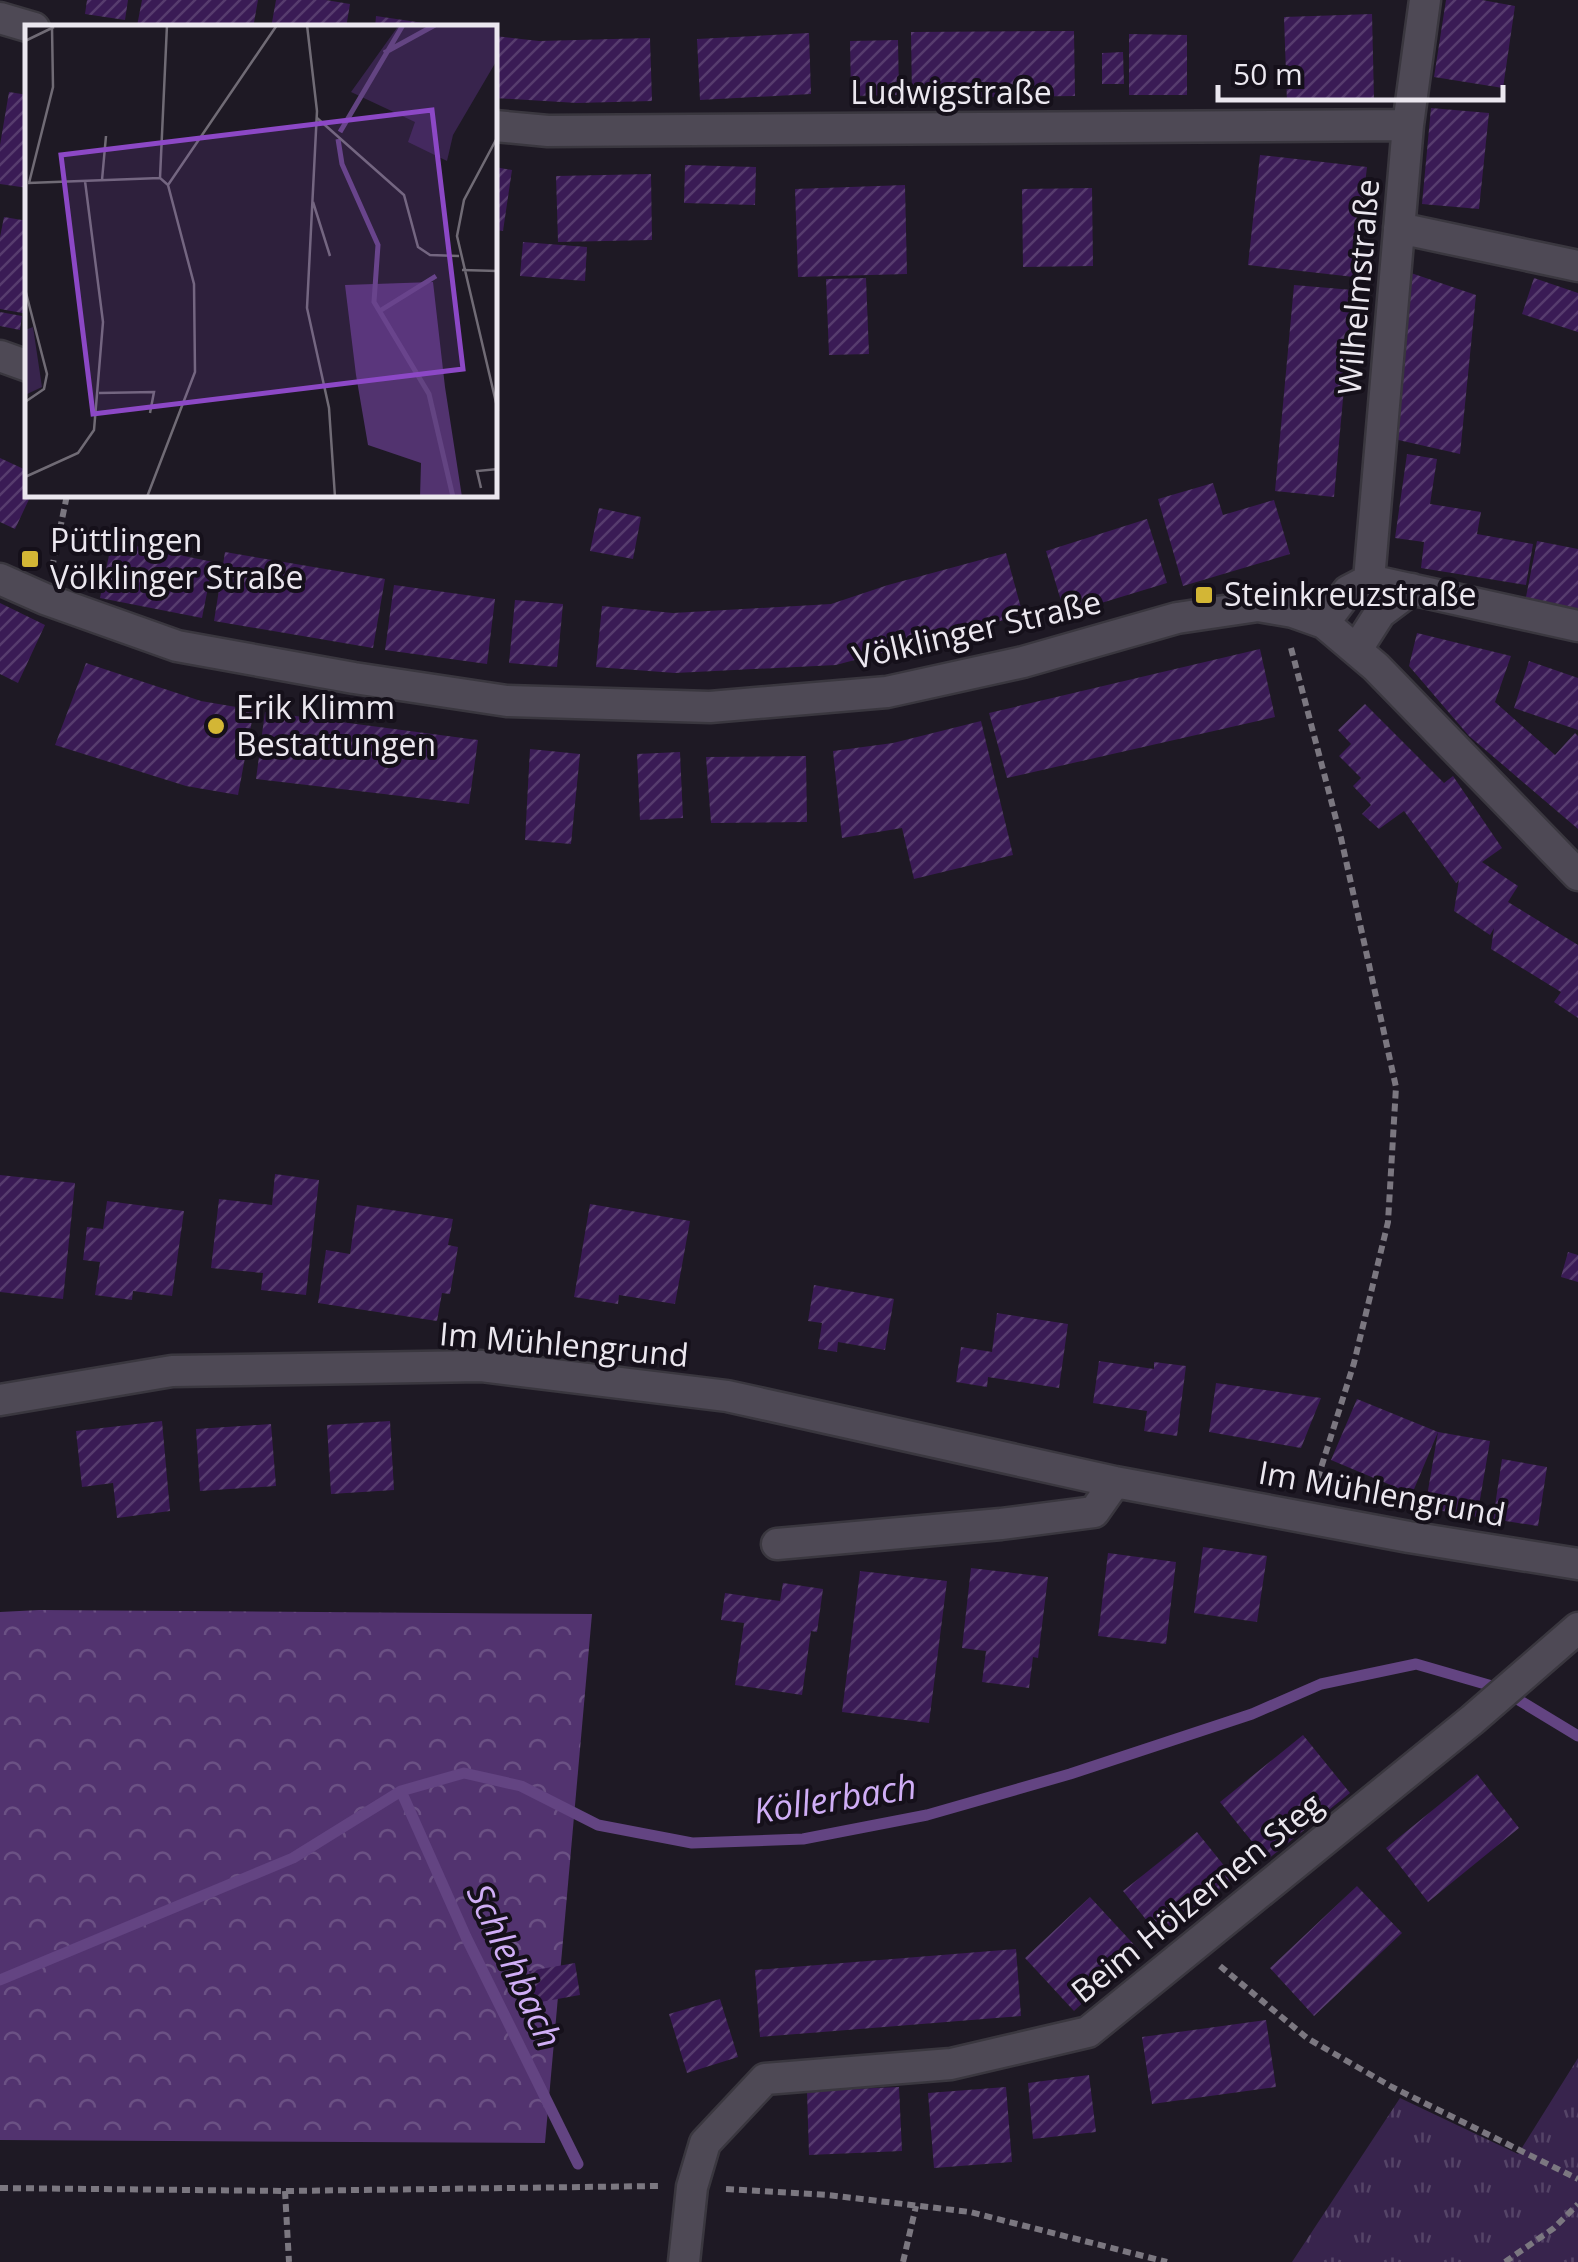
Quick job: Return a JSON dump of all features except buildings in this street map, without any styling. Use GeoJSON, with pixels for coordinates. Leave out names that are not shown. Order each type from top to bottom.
{"type":"FeatureCollection","features":[{"type":"Feature","properties":{"kind":"street","name":"Wilhelmstraße"},"geometry":{"type":"LineString","coordinates":[[1369,580],[1408,125],[1425,0]]}},
{"type":"Feature","properties":{"kind":"street"},"geometry":{"type":"LineString","coordinates":[[0,18],[25,25]]}},
{"type":"Feature","properties":{"kind":"street","name":"Ludwigstraße"},"geometry":{"type":"LineString","coordinates":[[498,126],[567,131],[1408,125]]}},
{"type":"Feature","properties":{"kind":"street"},"geometry":{"type":"LineString","coordinates":[[1399,228],[1578,266]]}},
{"type":"Feature","properties":{"kind":"street"},"geometry":{"type":"LineString","coordinates":[[0,356],[25,365]]}},
{"type":"Feature","properties":{"kind":"street","name":"Völklinger Straße"},"geometry":{"type":"LineString","coordinates":[[0,579],[177,646],[354,678],[507,701],[710,707],[887,692],[1023,662],[1176,618],[1258,606],[1293,612],[1324,624],[1357,649],[1578,875]]}},
{"type":"Feature","properties":{"kind":"street"},"geometry":{"type":"LineString","coordinates":[[1324,624],[1348,591],[1369,580],[1578,626]]}},
{"type":"Feature","properties":{"kind":"street"},"geometry":{"type":"LineString","coordinates":[[1357,649],[1380,613],[1412,590]]}},
{"type":"Feature","properties":{"kind":"street","name":"Im Mühlengrund"},"geometry":{"type":"LineString","coordinates":[[0,1400],[172,1371],[481,1366],[727,1396],[1115,1482],[1578,1564]]}},
{"type":"Feature","properties":{"kind":"street"},"geometry":{"type":"LineString","coordinates":[[777,1544],[1094,1512],[1115,1482]]}},
{"type":"Feature","properties":{"kind":"street","name":"Beim Hölzernen Steg"},"geometry":{"type":"LineString","coordinates":[[684,2262],[692,2187],[704,2143],[765,2079],[951,2064],[1088,2032],[1472,1720],[1578,1628]]}},
{"type":"Feature","properties":{"kind":"path"},"geometry":{"type":"LineString","coordinates":[[45,598],[66,498]]}},
{"type":"Feature","properties":{"kind":"path"},"geometry":{"type":"LineString","coordinates":[[1293,612],[1291,644],[1341,838],[1396,1088],[1388,1222],[1354,1362],[1306,1516]]}},
{"type":"Feature","properties":{"kind":"path"},"geometry":{"type":"LineString","coordinates":[[1196,1946],[1308,2038],[1392,2087],[1578,2179]]}},
{"type":"Feature","properties":{"kind":"path"},"geometry":{"type":"LineString","coordinates":[[0,2188],[285,2191],[596,2184],[828,2195],[970,2212],[1167,2262]]}},
{"type":"Feature","properties":{"kind":"path"},"geometry":{"type":"LineString","coordinates":[[285,2191],[289,2262]]}},
{"type":"Feature","properties":{"kind":"path"},"geometry":{"type":"LineString","coordinates":[[1505,2262],[1554,2228],[1578,2204]]}},
{"type":"Feature","properties":{"kind":"path"},"geometry":{"type":"LineString","coordinates":[[903,2262],[916,2206]]}},
{"type":"Feature","properties":{"kind":"green space"},"geometry":{"type":"Polygon","coordinates":[[[0,1612],[592,1614],[545,2143],[0,2140],[0,1612]]]}},
{"type":"Feature","properties":{"kind":"green space"},"geometry":{"type":"Polygon","coordinates":[[[1578,2058],[1578,2262],[1292,2262],[1400,2098],[1518,2154],[1578,2058]]]}},
{"type":"Feature","properties":{"kind":"waterway","name":"Köllerbach"},"geometry":{"type":"LineString","coordinates":[[0,1980],[293,1858],[401,1791],[464,1773],[521,1786],[598,1825],[692,1843],[803,1839],[927,1815],[1070,1774],[1252,1714],[1321,1684],[1416,1664],[1499,1688],[1578,1736]]}},
{"type":"Feature","properties":{"kind":"waterway","name":"Schlehbach"},"geometry":{"type":"LineString","coordinates":[[401,1791],[466,1937],[578,2164]]}},
{"type":"Feature","properties":{"kind":"place","name":"Püttlingen Völklinger Straße"},"geometry":{"type":"Point","coordinates":[30,559]}},
{"type":"Feature","properties":{"kind":"place","name":"Steinkreuzstraße"},"geometry":{"type":"Point","coordinates":[1204,595]}},
{"type":"Feature","properties":{"kind":"place","name":"Erik Klimm Bestattungen"},"geometry":{"type":"Point","coordinates":[216,726]}}]}
